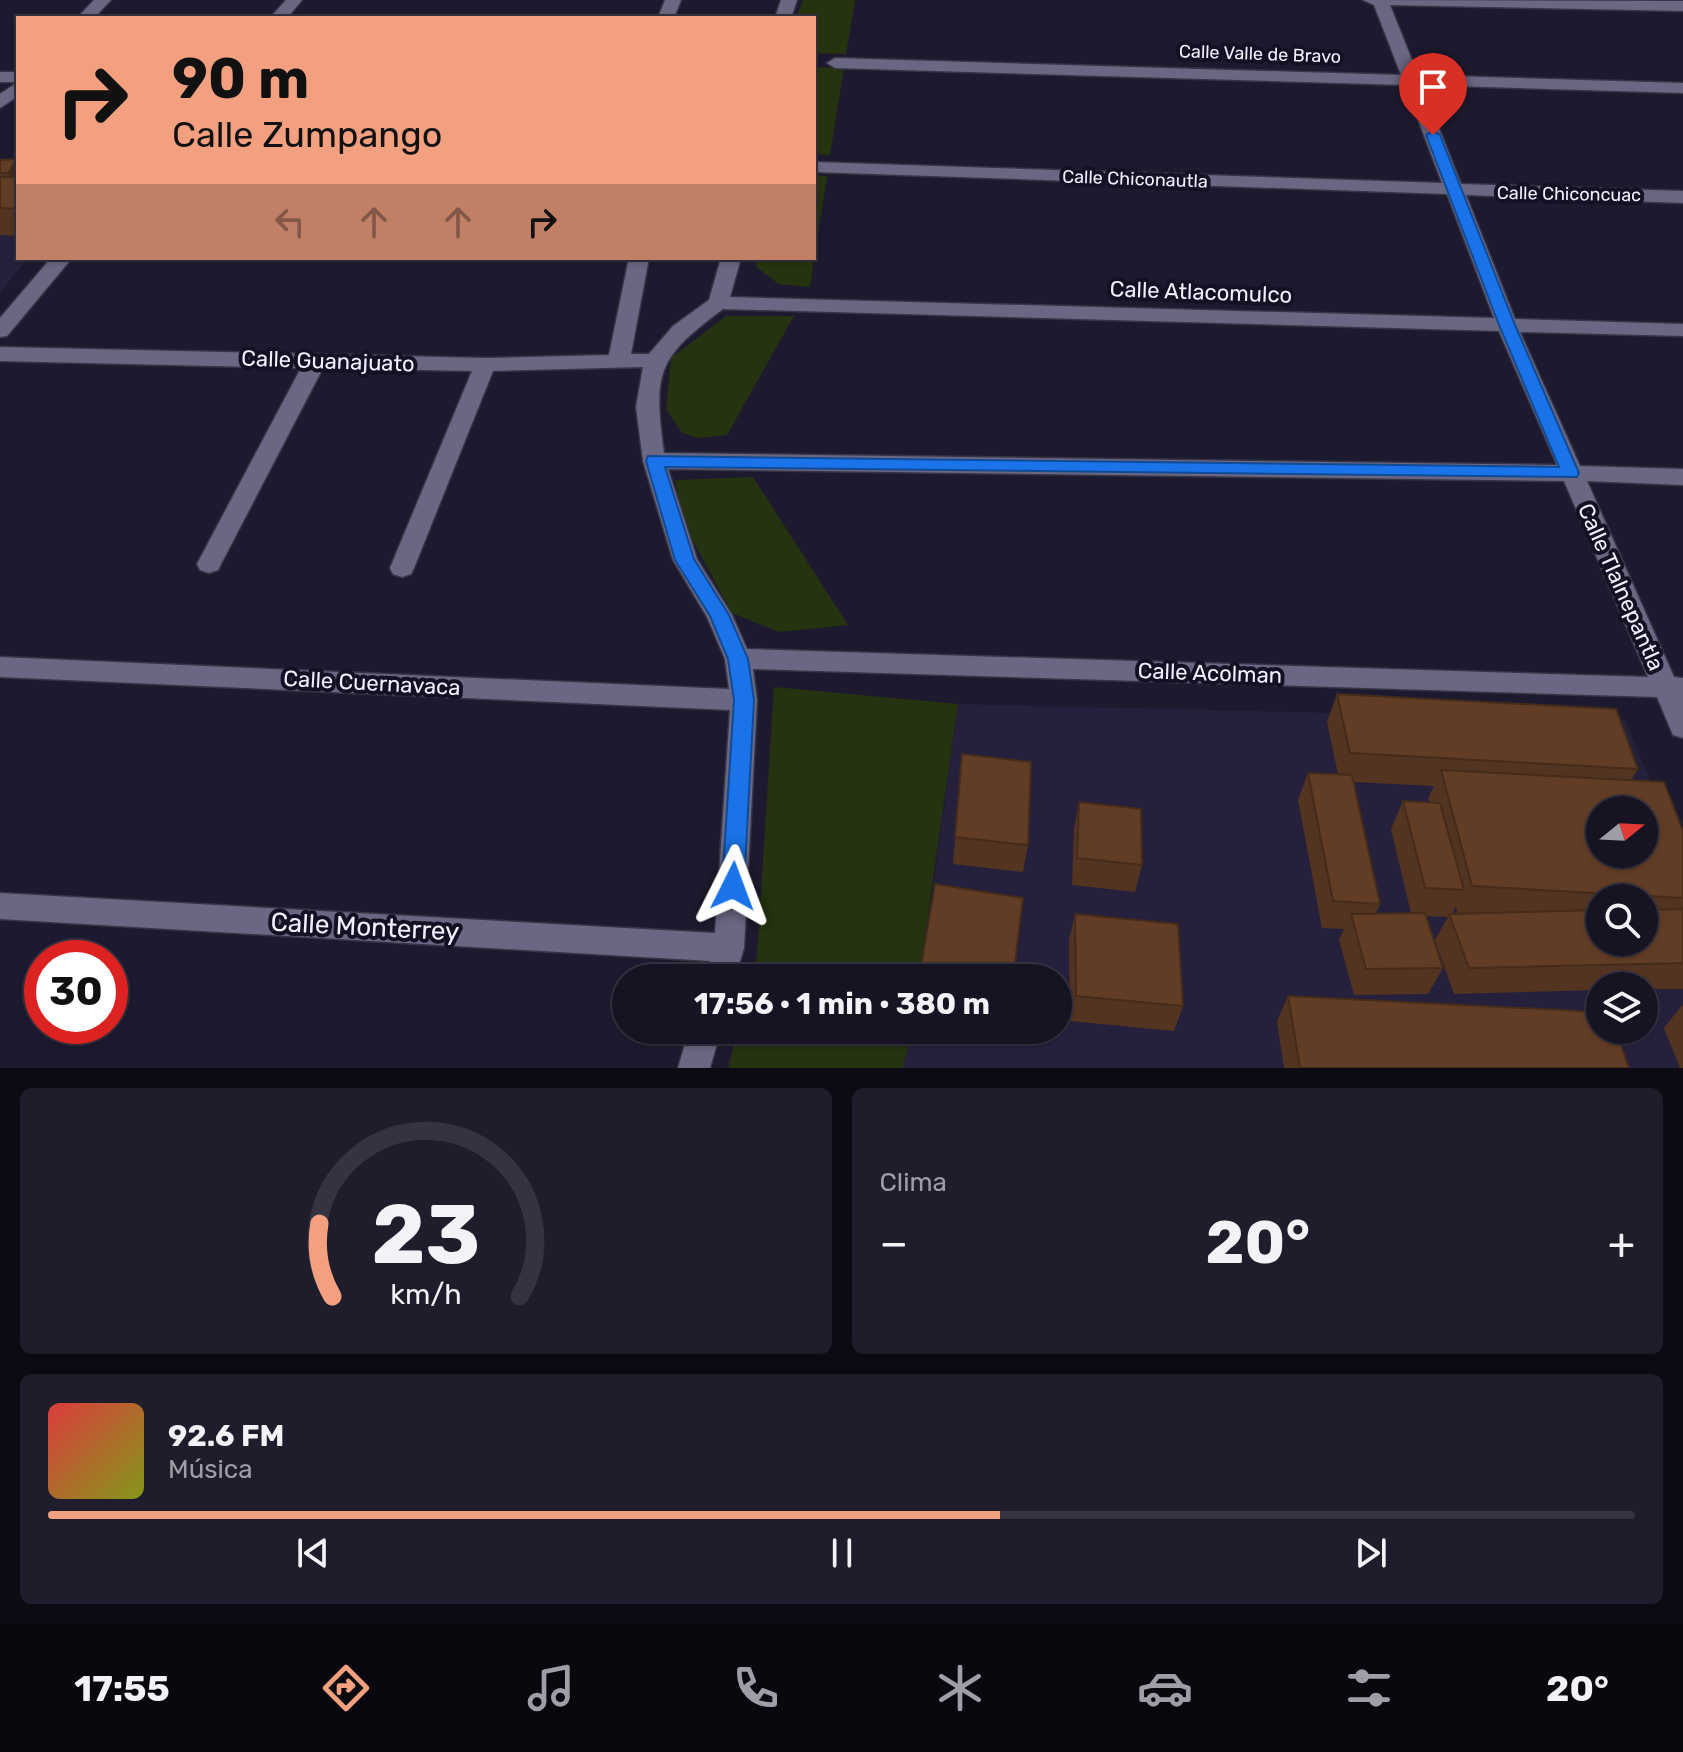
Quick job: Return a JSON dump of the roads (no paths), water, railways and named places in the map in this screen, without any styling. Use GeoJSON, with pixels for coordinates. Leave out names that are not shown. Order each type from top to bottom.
{"type":"FeatureCollection","features":[{"type":"Feature","properties":{"kind":"street"},"geometry":{"type":"LineString","coordinates":[[87,16],[103,0]]}},
{"type":"Feature","properties":{"kind":"street"},"geometry":{"type":"LineString","coordinates":[[280,16],[294,0]]}},
{"type":"Feature","properties":{"kind":"street"},"geometry":{"type":"LineString","coordinates":[[1371,0],[1683,6]]}},
{"type":"Feature","properties":{"kind":"street","name":"Calle Tlalnepantla"},"geometry":{"type":"LineString","coordinates":[[1380,0],[1507,325],[1570,473],[1674,687],[1683,727]]}},
{"type":"Feature","properties":{"kind":"street","name":"Calle Valle de Bravo"},"geometry":{"type":"LineString","coordinates":[[835,63],[1683,88]]}},
{"type":"Feature","properties":{"kind":"street"},"geometry":{"type":"LineString","coordinates":[[0,103],[16,89]]}},
{"type":"Feature","properties":{"kind":"street","name":"Calle Chiconautla"},"geometry":{"type":"LineString","coordinates":[[816,167],[1455,191]]}},
{"type":"Feature","properties":{"kind":"street","name":"Calle Chiconcuac"},"geometry":{"type":"LineString","coordinates":[[1455,191],[1683,197]]}},
{"type":"Feature","properties":{"kind":"street"},"geometry":{"type":"LineString","coordinates":[[3,323],[60,260]]}},
{"type":"Feature","properties":{"kind":"street"},"geometry":{"type":"LineString","coordinates":[[619,360],[639,260]]}},
{"type":"Feature","properties":{"kind":"street"},"geometry":{"type":"LineString","coordinates":[[724,964],[729,948],[744,700],[738,659],[719,615],[685,560],[654,461],[647,407],[655,360],[680,331],[718,303],[730,260]]}},
{"type":"Feature","properties":{"kind":"street","name":"Calle Atlacomulco"},"geometry":{"type":"LineString","coordinates":[[718,303],[1683,330]]}},
{"type":"Feature","properties":{"kind":"street","name":"Calle Guanajuato"},"geometry":{"type":"LineString","coordinates":[[0,354],[485,365],[655,360]]}},
{"type":"Feature","properties":{"kind":"street"},"geometry":{"type":"LineString","coordinates":[[209,564],[316,360]]}},
{"type":"Feature","properties":{"kind":"street"},"geometry":{"type":"LineString","coordinates":[[402,568],[485,365]]}},
{"type":"Feature","properties":{"kind":"street"},"geometry":{"type":"LineString","coordinates":[[654,461],[1683,477]]}},
{"type":"Feature","properties":{"kind":"street","name":"Calle Acolman"},"geometry":{"type":"LineString","coordinates":[[738,659],[1674,687]]}},
{"type":"Feature","properties":{"kind":"street","name":"Calle Cuernavaca"},"geometry":{"type":"LineString","coordinates":[[0,667],[744,700]]}},
{"type":"Feature","properties":{"kind":"street","name":"Calle Monterrey"},"geometry":{"type":"LineString","coordinates":[[0,906],[729,948]]}},
{"type":"Feature","properties":{"kind":"street"},"geometry":{"type":"LineString","coordinates":[[694,1068],[701,1044]]}}]}
